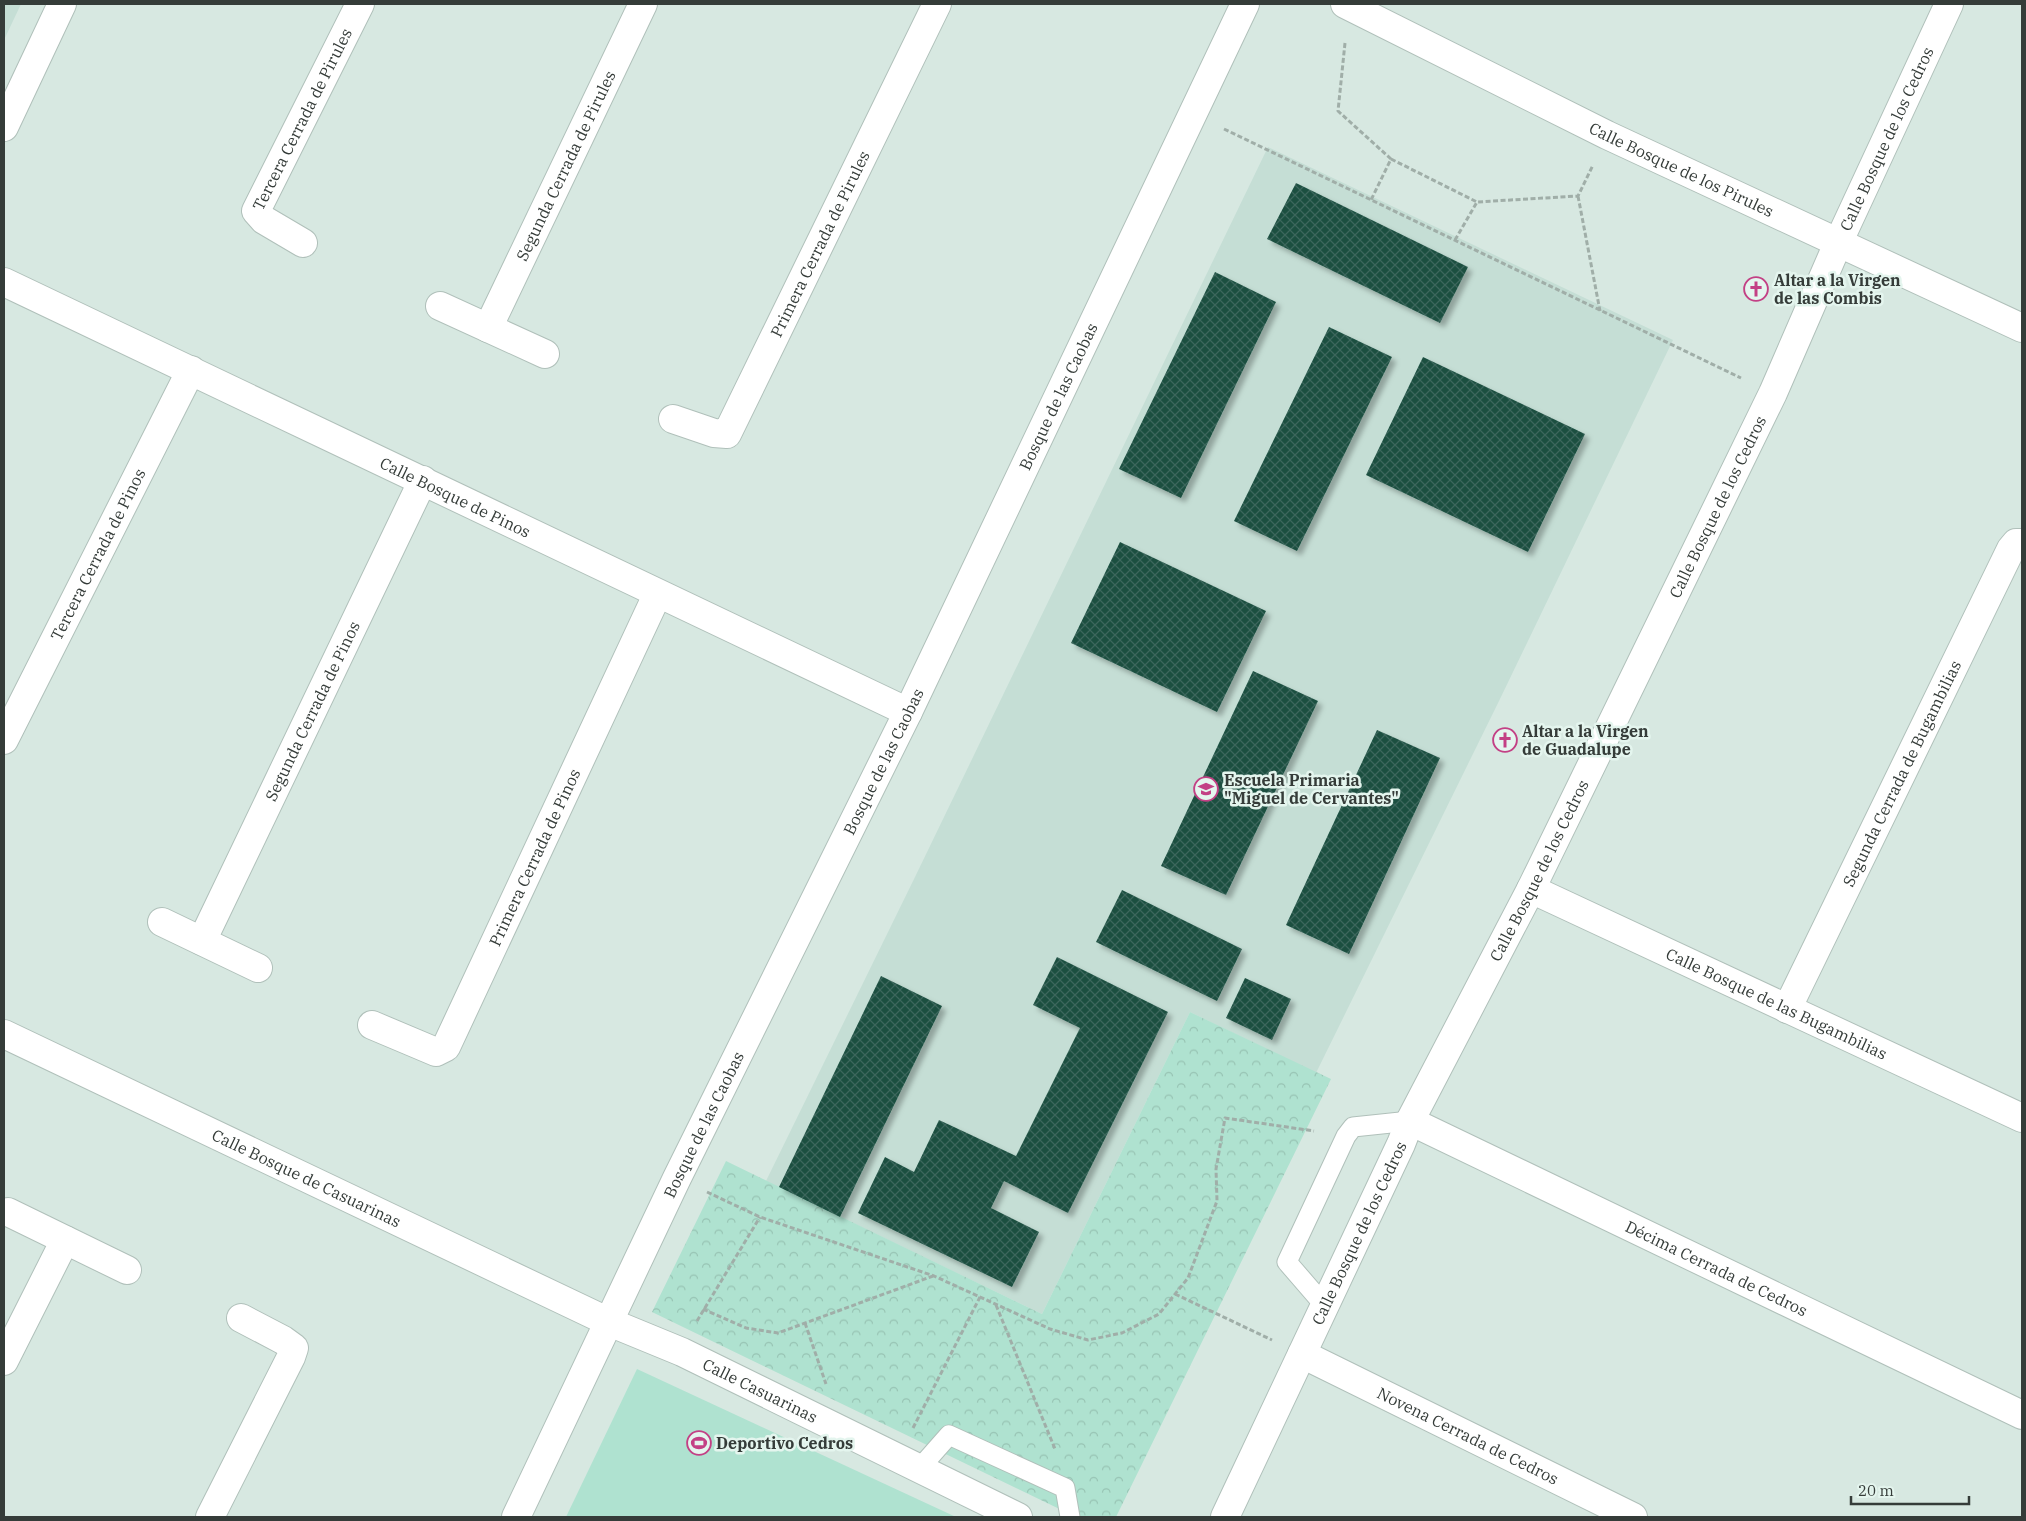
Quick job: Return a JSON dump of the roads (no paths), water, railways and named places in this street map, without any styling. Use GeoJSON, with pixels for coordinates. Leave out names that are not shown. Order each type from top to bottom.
{"type":"FeatureCollection","features":[{"type":"Feature","properties":{"kind":"street"},"geometry":{"type":"LineString","coordinates":[[4,127],[62,4]]}},
{"type":"Feature","properties":{"kind":"street","name":"Tercera Cerrada de Pirules"},"geometry":{"type":"LineString","coordinates":[[304,243],[264,220],[256,211],[360,4]]}},
{"type":"Feature","properties":{"kind":"street","name":"Segunda Cerrada de Pirules"},"geometry":{"type":"LineString","coordinates":[[488,328],[643,4]]}},
{"type":"Feature","properties":{"kind":"street","name":"Primera Cerrada de Pirules"},"geometry":{"type":"LineString","coordinates":[[673,419],[714,433],[727,434],[937,4]]}},
{"type":"Feature","properties":{"kind":"street","name":"Bosque de las Caobas"},"geometry":{"type":"LineString","coordinates":[[516,1517],[677,1178],[908,712],[1245,4]]}},
{"type":"Feature","properties":{"kind":"street","name":"Calle Bosque de los Cedros"},"geometry":{"type":"LineString","coordinates":[[1225,1517],[1410,1122],[1531,889],[1773,393],[1839,241],[1949,4]]}},
{"type":"Feature","properties":{"kind":"street","name":"Calle Bosque de los Pirules"},"geometry":{"type":"LineString","coordinates":[[1347,5],[1607,135],[1839,241],[2022,328]]}},
{"type":"Feature","properties":{"kind":"street","name":"Calle Bosque de Pinos"},"geometry":{"type":"LineString","coordinates":[[4,282],[423,480],[656,595],[908,712]]}},
{"type":"Feature","properties":{"kind":"street"},"geometry":{"type":"LineString","coordinates":[[440,306],[545,354]]}},
{"type":"Feature","properties":{"kind":"street","name":"Tercera Cerrada de Pinos"},"geometry":{"type":"LineString","coordinates":[[4,740],[191,370]]}},
{"type":"Feature","properties":{"kind":"street","name":"Segunda Cerrada de Pinos"},"geometry":{"type":"LineString","coordinates":[[202,941],[423,480]]}},
{"type":"Feature","properties":{"kind":"street","name":"Segunda Cerrada de Bugambilias"},"geometry":{"type":"LineString","coordinates":[[1787,1009],[2012,549],[2016,542],[2022,543]]}},
{"type":"Feature","properties":{"kind":"street","name":"Primera Cerrada de Pinos"},"geometry":{"type":"LineString","coordinates":[[372,1025],[436,1052],[446,1046],[656,595]]}},
{"type":"Feature","properties":{"kind":"street","name":"Calle Bosque de las Bugambilias"},"geometry":{"type":"LineString","coordinates":[[1531,889],[2022,1118]]}},
{"type":"Feature","properties":{"kind":"street"},"geometry":{"type":"LineString","coordinates":[[162,922],[258,968]]}},
{"type":"Feature","properties":{"kind":"street","name":"Calle Bosque de Casuarinas"},"geometry":{"type":"LineString","coordinates":[[4,1034],[609,1322]]}},
{"type":"Feature","properties":{"kind":"street","name":"Décima Cerrada de Cedros"},"geometry":{"type":"LineString","coordinates":[[1410,1122],[2022,1415]]}},
{"type":"Feature","properties":{"kind":"street"},"geometry":{"type":"LineString","coordinates":[[8,1212],[127,1270]]}},
{"type":"Feature","properties":{"kind":"street"},"geometry":{"type":"LineString","coordinates":[[4,1361],[65,1240]]}},
{"type":"Feature","properties":{"kind":"street"},"geometry":{"type":"LineString","coordinates":[[210,1517],[294,1348],[283,1340],[241,1318]]}},
{"type":"Feature","properties":{"kind":"street","name":"Calle Casuarinas"},"geometry":{"type":"LineString","coordinates":[[609,1322],[682,1352],[1018,1517]]}},
{"type":"Feature","properties":{"kind":"street","name":"Novena Cerrada de Cedros"},"geometry":{"type":"LineString","coordinates":[[1302,1354],[1633,1517]]}},
{"type":"Feature","properties":{"kind":"lane"},"geometry":{"type":"LineString","coordinates":[[1325,1306],[1287,1262],[1346,1136],[1353,1128],[1410,1122]]}},
{"type":"Feature","properties":{"kind":"lane"},"geometry":{"type":"LineString","coordinates":[[908,1464],[949,1435],[1065,1488],[1070,1517]]}},
{"type":"Feature","properties":{"kind":"place","name":"Altar a la Virgen de las Combis"},"geometry":{"type":"Point","coordinates":[1756,289]}},
{"type":"Feature","properties":{"kind":"place","name":"Altar a la Virgen de Guadalupe"},"geometry":{"type":"Point","coordinates":[1505,740]}},
{"type":"Feature","properties":{"kind":"place","name":"Escuela Primaria \"Miguel de Cervantes\""},"geometry":{"type":"Point","coordinates":[1206,789]}},
{"type":"Feature","properties":{"kind":"place","name":"Deportivo Cedros"},"geometry":{"type":"Point","coordinates":[699,1443]}}]}
